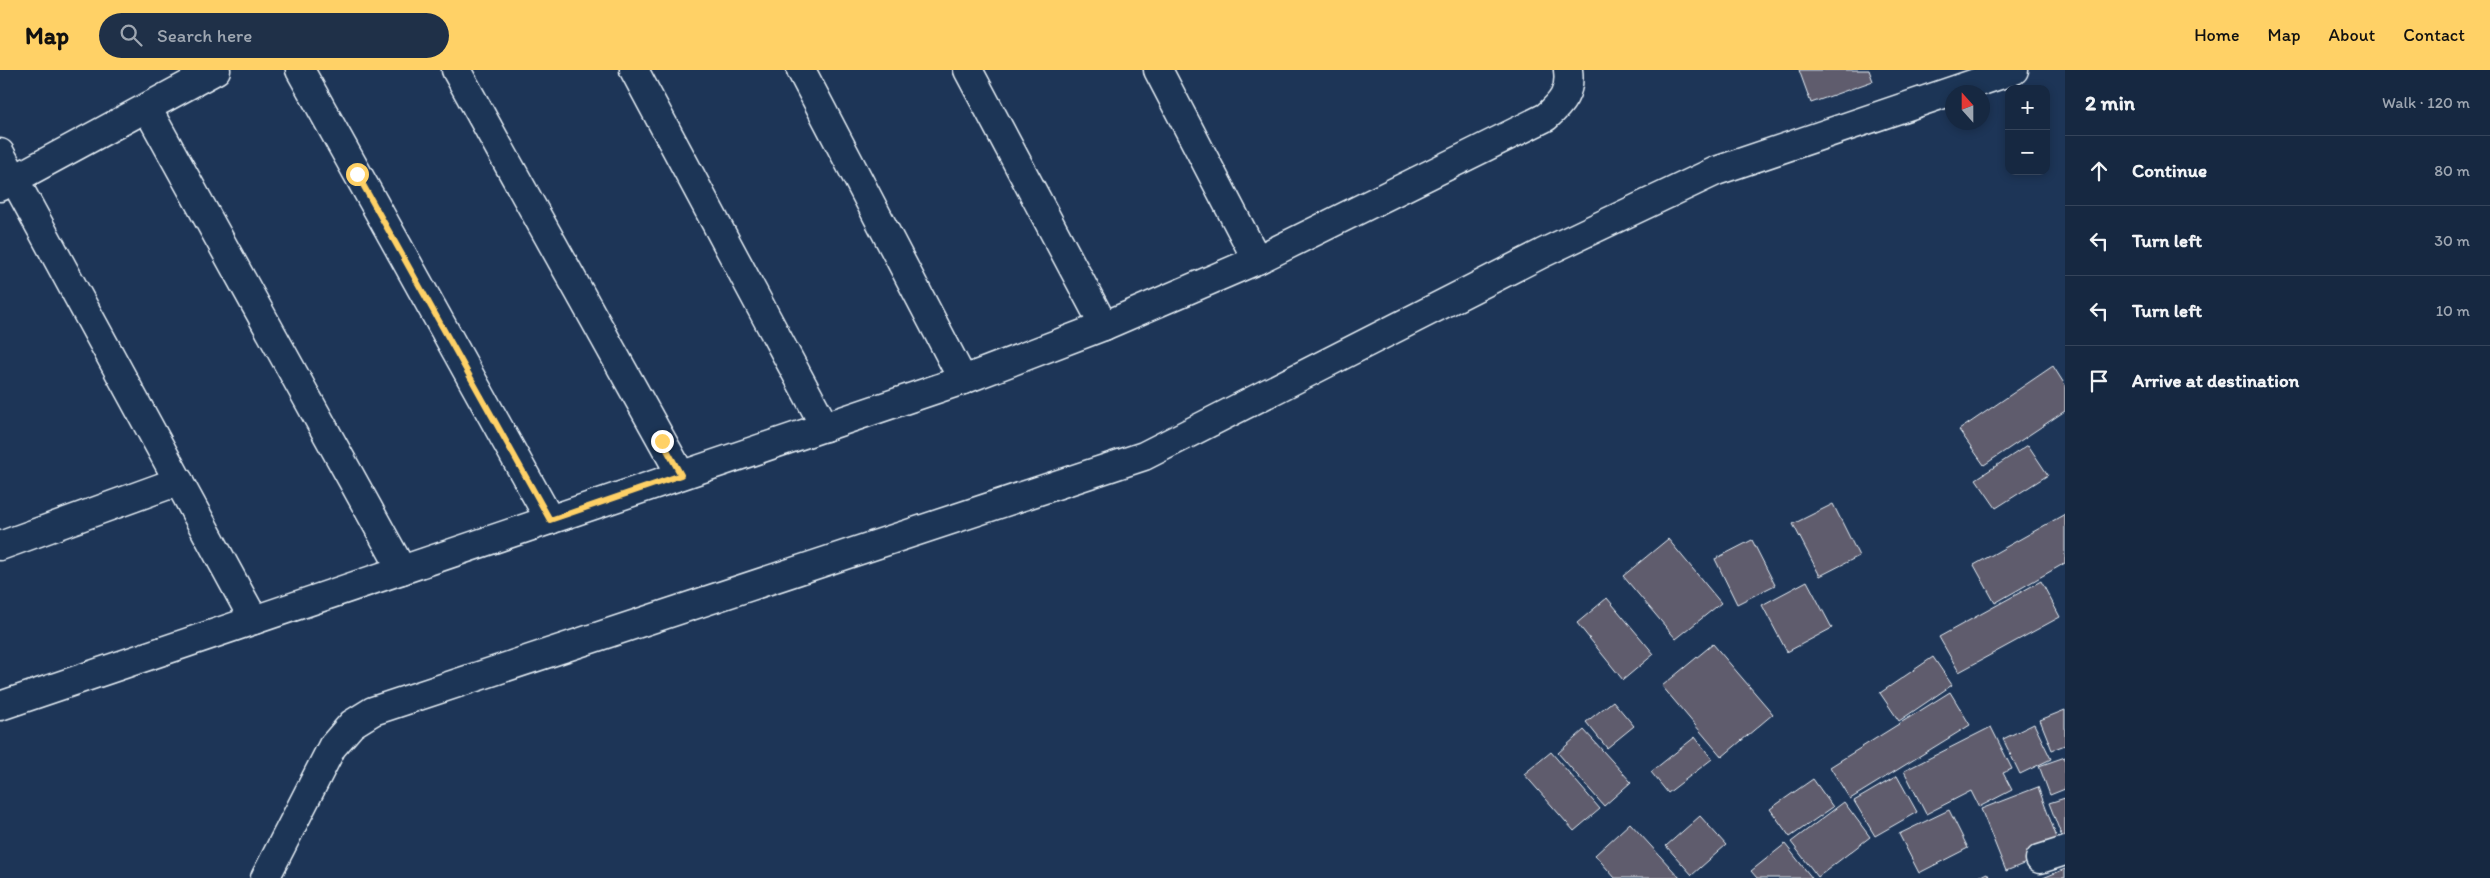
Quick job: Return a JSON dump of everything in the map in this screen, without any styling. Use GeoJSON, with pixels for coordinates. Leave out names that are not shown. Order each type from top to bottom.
{"type":"FeatureCollection","features":[{"type":"Feature","properties":{"kind":"street"},"geometry":{"type":"LineString","coordinates":[[7,183],[216,70]]}},
{"type":"Feature","properties":{"kind":"street"},"geometry":{"type":"LineString","coordinates":[[300,70],[550,520]]}},
{"type":"Feature","properties":{"kind":"street"},"geometry":{"type":"LineString","coordinates":[[456,70],[681,475]]}},
{"type":"Feature","properties":{"kind":"street"},"geometry":{"type":"LineString","coordinates":[[634,70],[825,427]]}},
{"type":"Feature","properties":{"kind":"street"},"geometry":{"type":"LineString","coordinates":[[801,70],[963,380]]}},
{"type":"Feature","properties":{"kind":"street"},"geometry":{"type":"LineString","coordinates":[[968,70],[1104,326]]}},
{"type":"Feature","properties":{"kind":"street"},"geometry":{"type":"LineString","coordinates":[[1158,70],[1258,260]]}},
{"type":"Feature","properties":{"kind":"street"},"geometry":{"type":"LineString","coordinates":[[0,706],[963,380],[1104,326],[1258,260],[1546,117],[1560,104],[1569,89],[1568,70]]}},
{"type":"Feature","properties":{"kind":"street"},"geometry":{"type":"LineString","coordinates":[[265,878],[332,747],[352,724],[373,711],[1144,456],[1543,253],[1716,171],[2014,70]]}},
{"type":"Feature","properties":{"kind":"street"},"geometry":{"type":"LineString","coordinates":[[147,108],[402,570]]}},
{"type":"Feature","properties":{"kind":"street"},"geometry":{"type":"LineString","coordinates":[[0,153],[7,183],[179,481],[254,620]]}},
{"type":"Feature","properties":{"kind":"street"},"geometry":{"type":"LineString","coordinates":[[0,546],[179,481]]}},
{"type":"Feature","properties":{"kind":"building"},"geometry":{"type":"Polygon","coordinates":[[[1799,70],[1869,70],[1873,81],[1811,103],[1799,70]]]}},
{"type":"Feature","properties":{"kind":"building"},"geometry":{"type":"Polygon","coordinates":[[[2053,366],[2065,385],[2065,411],[1984,465],[1959,430],[2053,366]]]}},
{"type":"Feature","properties":{"kind":"building"},"geometry":{"type":"Polygon","coordinates":[[[2028,445],[2048,475],[1996,508],[1976,479],[2028,445]]]}},
{"type":"Feature","properties":{"kind":"building"},"geometry":{"type":"Polygon","coordinates":[[[1833,504],[1859,556],[1820,576],[1793,524],[1833,504]]]}},
{"type":"Feature","properties":{"kind":"building"},"geometry":{"type":"Polygon","coordinates":[[[2065,514],[2065,563],[1995,603],[1974,565],[2065,514]]]}},
{"type":"Feature","properties":{"kind":"building"},"geometry":{"type":"Polygon","coordinates":[[[1668,539],[1721,603],[1676,639],[1623,576],[1668,539]]]}},
{"type":"Feature","properties":{"kind":"building"},"geometry":{"type":"Polygon","coordinates":[[[1752,540],[1775,585],[1737,604],[1715,559],[1752,540]]]}},
{"type":"Feature","properties":{"kind":"building"},"geometry":{"type":"Polygon","coordinates":[[[1807,581],[1832,628],[1787,652],[1762,605],[1807,581]]]}},
{"type":"Feature","properties":{"kind":"building"},"geometry":{"type":"Polygon","coordinates":[[[2041,581],[2060,617],[1959,672],[1939,637],[2041,581]]]}},
{"type":"Feature","properties":{"kind":"building"},"geometry":{"type":"Polygon","coordinates":[[[1607,598],[1654,654],[1623,680],[1577,623],[1607,598]]]}},
{"type":"Feature","properties":{"kind":"building"},"geometry":{"type":"Polygon","coordinates":[[[1713,644],[1773,714],[1722,757],[1662,686],[1713,644]]]}},
{"type":"Feature","properties":{"kind":"building"},"geometry":{"type":"Polygon","coordinates":[[[1933,657],[1952,685],[1899,721],[1880,693],[1933,657]]]}},
{"type":"Feature","properties":{"kind":"building"},"geometry":{"type":"Polygon","coordinates":[[[1950,692],[1970,725],[1850,799],[1830,767],[1950,692]]]}},
{"type":"Feature","properties":{"kind":"building"},"geometry":{"type":"Polygon","coordinates":[[[1613,701],[1634,726],[1607,748],[1586,722],[1613,701]]]}},
{"type":"Feature","properties":{"kind":"building"},"geometry":{"type":"Polygon","coordinates":[[[2065,710],[2065,745],[2052,750],[2040,720],[2065,710]]]}},
{"type":"Feature","properties":{"kind":"building"},"geometry":{"type":"Polygon","coordinates":[[[2034,724],[2051,759],[2020,774],[2003,739],[2034,724]]]}},
{"type":"Feature","properties":{"kind":"building"},"geometry":{"type":"Polygon","coordinates":[[[1991,727],[2012,769],[2003,773],[2012,790],[1979,807],[1971,791],[1926,814],[1904,771],[1991,727]]]}},
{"type":"Feature","properties":{"kind":"building"},"geometry":{"type":"Polygon","coordinates":[[[1584,730],[1631,782],[1604,806],[1558,753],[1584,730]]]}},
{"type":"Feature","properties":{"kind":"building"},"geometry":{"type":"Polygon","coordinates":[[[1695,737],[1712,759],[1668,793],[1651,772],[1695,737]]]}},
{"type":"Feature","properties":{"kind":"building"},"geometry":{"type":"Polygon","coordinates":[[[1551,752],[1600,809],[1574,831],[1524,774],[1551,752]]]}},
{"type":"Feature","properties":{"kind":"building"},"geometry":{"type":"Polygon","coordinates":[[[2065,757],[2065,789],[2050,795],[2039,766],[2065,757]]]}},
{"type":"Feature","properties":{"kind":"building"},"geometry":{"type":"Polygon","coordinates":[[[1897,776],[1917,812],[1875,836],[1854,801],[1897,776]]]}},
{"type":"Feature","properties":{"kind":"building"},"geometry":{"type":"Polygon","coordinates":[[[1813,779],[1833,807],[1790,837],[1770,809],[1813,779]]]}},
{"type":"Feature","properties":{"kind":"building"},"geometry":{"type":"Polygon","coordinates":[[[2038,787],[2061,849],[2006,871],[1981,809],[2038,787]]]}},
{"type":"Feature","properties":{"kind":"building"},"geometry":{"type":"Polygon","coordinates":[[[2065,798],[2065,845],[2049,803],[2065,798]]]}},
{"type":"Feature","properties":{"kind":"building"},"geometry":{"type":"Polygon","coordinates":[[[1844,802],[1870,837],[1818,877],[1791,842],[1844,802]]]}},
{"type":"Feature","properties":{"kind":"building"},"geometry":{"type":"Polygon","coordinates":[[[1949,810],[1968,848],[1919,873],[1899,834],[1949,810]]]}},
{"type":"Feature","properties":{"kind":"building"},"geometry":{"type":"Polygon","coordinates":[[[1700,816],[1726,845],[1692,875],[1666,846],[1700,816]]]}},
{"type":"Feature","properties":{"kind":"building"},"geometry":{"type":"Polygon","coordinates":[[[1630,823],[1680,878],[1615,878],[1595,855],[1630,823]]]}},
{"type":"Feature","properties":{"kind":"building"},"geometry":{"type":"Polygon","coordinates":[[[1785,844],[1812,878],[1757,878],[1751,871],[1785,844]]]}},
{"type":"Feature","properties":{"kind":"building"},"geometry":{"type":"Polygon","coordinates":[[[2065,869],[2065,878],[2043,878],[2065,869]]]}},
{"type":"Feature","properties":{"kind":"building"},"geometry":{"type":"Polygon","coordinates":[[[1987,873],[1990,878],[1976,878],[1987,873]]]}},
{"type":"Feature","properties":{"kind":"route"},"geometry":{"type":"LineString","coordinates":[[357,174],[550,520],[681,475],[662,441]]}}]}
